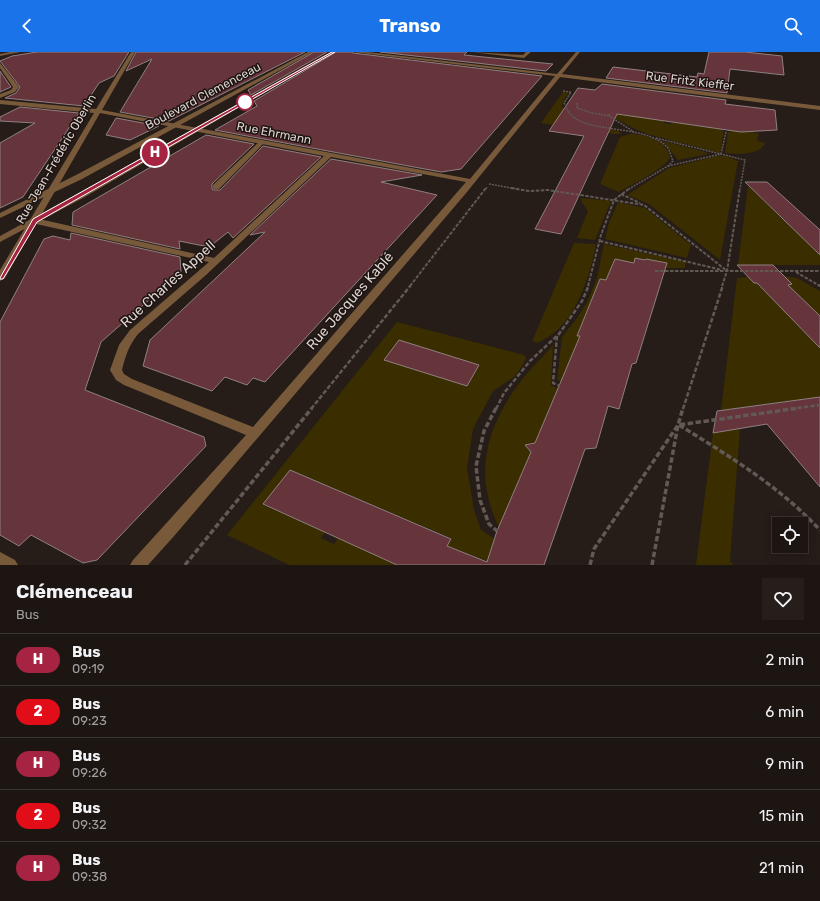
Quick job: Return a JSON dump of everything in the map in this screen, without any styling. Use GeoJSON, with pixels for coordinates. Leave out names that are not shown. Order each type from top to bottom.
{"type":"FeatureCollection","features":[{"type":"Feature","properties":{"kind":"street"},"geometry":{"type":"LineString","coordinates":[[0,55],[19,52]]}},
{"type":"Feature","properties":{"kind":"street","name":"Rue Jean-Frédéric Oberlin"},"geometry":{"type":"LineString","coordinates":[[0,278],[35,221],[97,111],[133,52]]}},
{"type":"Feature","properties":{"kind":"street","name":"Boulevard Clemenceau"},"geometry":{"type":"LineString","coordinates":[[0,216],[175,126],[311,52]]}},
{"type":"Feature","properties":{"kind":"street","name":"Boulevard Clemenceau"},"geometry":{"type":"LineString","coordinates":[[0,239],[35,221],[333,52]]}},
{"type":"Feature","properties":{"kind":"street","name":"Rue Fritz Kieffer"},"geometry":{"type":"LineString","coordinates":[[355,52],[558,75],[571,78],[820,108]]}},
{"type":"Feature","properties":{"kind":"street"},"geometry":{"type":"LineString","coordinates":[[473,52],[524,57],[529,52]]}},
{"type":"Feature","properties":{"kind":"street","name":"Rue Jacques Kablé"},"geometry":{"type":"LineString","coordinates":[[138,565],[255,433],[471,181],[578,52]]}},
{"type":"Feature","properties":{"kind":"street"},"geometry":{"type":"LineString","coordinates":[[0,64],[16,87],[12,91],[0,96]]}},
{"type":"Feature","properties":{"kind":"street","name":"Rue Ehrmann"},"geometry":{"type":"LineString","coordinates":[[0,102],[97,111],[471,181]]}},
{"type":"Feature","properties":{"kind":"street"},"geometry":{"type":"LineString","coordinates":[[216,187],[262,142]]}},
{"type":"Feature","properties":{"kind":"street","name":"Rue Charles Appell"},"geometry":{"type":"LineString","coordinates":[[255,433],[128,382],[120,377],[116,370],[126,341],[329,155]]}},
{"type":"Feature","properties":{"kind":"street"},"geometry":{"type":"LineString","coordinates":[[35,221],[215,261]]}},
{"type":"Feature","properties":{"kind":"street"},"geometry":{"type":"LineString","coordinates":[[0,559],[10,565]]}},
{"type":"Feature","properties":{"kind":"path"},"geometry":{"type":"LineString","coordinates":[[571,78],[560,90],[571,92],[564,103],[565,110],[571,116],[584,122],[634,132],[745,160],[727,271],[678,425],[652,565]]}},
{"type":"Feature","properties":{"kind":"path"},"geometry":{"type":"LineString","coordinates":[[577,103],[577,108],[610,115],[634,132]]}},
{"type":"Feature","properties":{"kind":"path"},"geometry":{"type":"LineString","coordinates":[[721,154],[726,132]]}},
{"type":"Feature","properties":{"kind":"path"},"geometry":{"type":"LineString","coordinates":[[497,531],[489,524],[480,500],[476,466],[484,431],[504,393],[530,360],[558,336],[582,301],[591,280],[608,212],[614,200],[621,194],[668,166],[673,161],[672,156],[656,138]]}},
{"type":"Feature","properties":{"kind":"path"},"geometry":{"type":"LineString","coordinates":[[668,166],[721,154]]}},
{"type":"Feature","properties":{"kind":"path"},"geometry":{"type":"LineString","coordinates":[[185,565],[395,305],[494,178]]}},
{"type":"Feature","properties":{"kind":"path"},"geometry":{"type":"LineString","coordinates":[[489,184],[529,191],[548,190],[644,205]]}},
{"type":"Feature","properties":{"kind":"path"},"geometry":{"type":"LineString","coordinates":[[621,194],[644,205],[727,271]]}},
{"type":"Feature","properties":{"kind":"path"},"geometry":{"type":"LineString","coordinates":[[600,241],[727,271]]}},
{"type":"Feature","properties":{"kind":"path"},"geometry":{"type":"LineString","coordinates":[[655,271],[820,271]]}},
{"type":"Feature","properties":{"kind":"path"},"geometry":{"type":"LineString","coordinates":[[796,271],[820,286]]}},
{"type":"Feature","properties":{"kind":"path"},"geometry":{"type":"LineString","coordinates":[[558,336],[554,383],[560,386]]}},
{"type":"Feature","properties":{"kind":"path"},"geometry":{"type":"LineString","coordinates":[[590,565],[594,549],[678,425],[820,405]]}},
{"type":"Feature","properties":{"kind":"path"},"geometry":{"type":"LineString","coordinates":[[678,425],[765,480],[812,520],[820,530]]}},
{"type":"Feature","properties":{"kind":"shaded area"},"geometry":{"type":"Polygon","coordinates":[[[563,92],[569,92],[564,99],[564,111],[603,128],[619,131],[621,134],[541,123],[563,92]]]}},
{"type":"Feature","properties":{"kind":"shaded area"},"geometry":{"type":"Polygon","coordinates":[[[613,113],[664,120],[664,123],[671,124],[672,121],[722,128],[722,131],[724,131],[720,153],[647,134],[613,117],[613,113]]]}},
{"type":"Feature","properties":{"kind":"shaded area"},"geometry":{"type":"Polygon","coordinates":[[[731,129],[757,133],[759,134],[757,141],[765,143],[758,150],[753,152],[741,154],[725,153],[728,132],[730,132],[731,129]]]}},
{"type":"Feature","properties":{"kind":"shaded area"},"geometry":{"type":"Polygon","coordinates":[[[630,134],[642,135],[660,142],[668,152],[670,158],[654,172],[619,192],[600,184],[620,137],[630,134]]]}},
{"type":"Feature","properties":{"kind":"shaded area"},"geometry":{"type":"Polygon","coordinates":[[[663,141],[705,152],[708,154],[678,160],[663,141]]]}},
{"type":"Feature","properties":{"kind":"shaded area"},"geometry":{"type":"Polygon","coordinates":[[[716,156],[726,156],[738,161],[720,260],[649,204],[627,195],[669,168],[716,156]]]}},
{"type":"Feature","properties":{"kind":"shaded area"},"geometry":{"type":"Polygon","coordinates":[[[748,186],[820,255],[820,265],[738,265],[748,186]]]}},
{"type":"Feature","properties":{"kind":"shaded area"},"geometry":{"type":"Polygon","coordinates":[[[582,198],[611,201],[595,240],[577,238],[588,211],[581,201],[582,198]]]}},
{"type":"Feature","properties":{"kind":"shaded area"},"geometry":{"type":"Polygon","coordinates":[[[618,202],[645,208],[691,245],[687,258],[605,239],[609,223],[618,202]]]}},
{"type":"Feature","properties":{"kind":"shaded area"},"geometry":{"type":"Polygon","coordinates":[[[574,243],[596,244],[584,287],[578,302],[560,327],[549,337],[536,343],[533,339],[574,243]]]}},
{"type":"Feature","properties":{"kind":"shaded area"},"geometry":{"type":"Polygon","coordinates":[[[604,244],[686,262],[685,268],[666,268],[667,263],[635,258],[634,263],[607,281],[599,279],[597,285],[604,287],[601,296],[594,294],[591,301],[598,303],[594,312],[587,310],[584,317],[591,320],[588,330],[580,328],[577,335],[585,338],[562,382],[557,380],[562,337],[578,317],[588,300],[597,278],[604,244]]]}},
{"type":"Feature","properties":{"kind":"shaded area"},"geometry":{"type":"Polygon","coordinates":[[[783,276],[797,278],[820,291],[820,316],[788,285],[792,284],[783,276]]]}},
{"type":"Feature","properties":{"kind":"shaded area"},"geometry":{"type":"Polygon","coordinates":[[[749,277],[754,283],[757,283],[820,348],[820,397],[721,410],[737,278],[749,277]]]}},
{"type":"Feature","properties":{"kind":"shaded area"},"geometry":{"type":"Polygon","coordinates":[[[397,322],[524,355],[526,358],[523,365],[514,377],[493,391],[473,429],[467,468],[474,510],[481,530],[495,539],[492,563],[447,546],[451,538],[290,470],[263,505],[325,532],[321,538],[334,544],[338,538],[397,565],[289,565],[227,535],[397,322]]]}},
{"type":"Feature","properties":{"kind":"shaded area"},"geometry":{"type":"Polygon","coordinates":[[[553,345],[551,385],[559,389],[535,443],[525,445],[531,452],[499,527],[487,492],[485,475],[489,441],[503,408],[517,386],[553,345]]]}},
{"type":"Feature","properties":{"kind":"shaded area"},"geometry":{"type":"Polygon","coordinates":[[[740,429],[730,561],[733,565],[696,565],[713,433],[740,429]]]}},
{"type":"Feature","properties":{"kind":"building"},"geometry":{"type":"Polygon","coordinates":[[[37,52],[129,52],[114,76],[99,83],[84,106],[5,98],[16,93],[20,87],[0,61],[12,56],[37,52]]]}},
{"type":"Feature","properties":{"kind":"building"},"geometry":{"type":"Polygon","coordinates":[[[136,52],[305,52],[169,121],[120,112],[152,59],[126,71],[136,52]]]}},
{"type":"Feature","properties":{"kind":"building"},"geometry":{"type":"Polygon","coordinates":[[[314,52],[327,52],[251,95],[248,90],[314,52]]]}},
{"type":"Feature","properties":{"kind":"building"},"geometry":{"type":"Polygon","coordinates":[[[336,52],[352,52],[542,76],[461,169],[441,172],[215,130],[257,106],[254,101],[336,52]]]}},
{"type":"Feature","properties":{"kind":"building"},"geometry":{"type":"Polygon","coordinates":[[[380,52],[467,52],[464,55],[553,64],[546,71],[380,52]]]}},
{"type":"Feature","properties":{"kind":"building"},"geometry":{"type":"Polygon","coordinates":[[[709,52],[745,52],[782,56],[784,75],[730,69],[727,93],[606,78],[613,67],[697,77],[698,73],[704,74],[709,52]]]}},
{"type":"Feature","properties":{"kind":"building"},"geometry":{"type":"Polygon","coordinates":[[[0,71],[11,87],[0,92],[0,71]]]}},
{"type":"Feature","properties":{"kind":"building"},"geometry":{"type":"Polygon","coordinates":[[[602,84],[726,100],[725,104],[775,110],[777,130],[741,132],[617,114],[561,234],[535,229],[584,136],[549,131],[578,88],[595,90],[602,84]]]}},
{"type":"Feature","properties":{"kind":"building"},"geometry":{"type":"Polygon","coordinates":[[[20,107],[79,113],[23,197],[0,208],[0,143],[35,123],[0,121],[0,117],[20,107]]]}},
{"type":"Feature","properties":{"kind":"building"},"geometry":{"type":"Polygon","coordinates":[[[116,118],[159,126],[130,140],[106,135],[116,118]]]}},
{"type":"Feature","properties":{"kind":"building"},"geometry":{"type":"Polygon","coordinates":[[[206,135],[254,144],[212,184],[213,190],[220,190],[263,146],[321,157],[233,238],[228,232],[213,244],[204,246],[179,241],[180,249],[72,225],[73,212],[206,135]]]}},
{"type":"Feature","properties":{"kind":"building"},"geometry":{"type":"Polygon","coordinates":[[[331,159],[422,175],[381,182],[437,195],[265,382],[253,378],[247,385],[225,377],[212,391],[143,366],[150,340],[265,232],[250,235],[331,159]]]}},
{"type":"Feature","properties":{"kind":"building"},"geometry":{"type":"Polygon","coordinates":[[[745,182],[767,182],[820,230],[820,255],[745,182]]]}},
{"type":"Feature","properties":{"kind":"building"},"geometry":{"type":"Polygon","coordinates":[[[71,233],[180,257],[181,272],[101,342],[85,390],[204,437],[206,446],[97,560],[83,563],[31,535],[19,546],[0,535],[0,322],[44,239],[53,236],[70,240],[71,233]]]}},
{"type":"Feature","properties":{"kind":"building"},"geometry":{"type":"Polygon","coordinates":[[[635,258],[667,263],[636,363],[632,364],[619,409],[608,406],[596,448],[585,449],[544,565],[397,565],[263,504],[290,470],[451,539],[447,546],[487,562],[497,531],[531,452],[525,445],[535,443],[580,336],[577,336],[600,279],[606,280],[615,259],[634,263],[635,258]]]}},
{"type":"Feature","properties":{"kind":"building"},"geometry":{"type":"Polygon","coordinates":[[[737,265],[773,265],[792,284],[788,285],[820,316],[820,348],[757,283],[754,283],[737,265]]]}},
{"type":"Feature","properties":{"kind":"building"},"geometry":{"type":"Polygon","coordinates":[[[399,340],[479,365],[467,386],[384,360],[399,340]]]}},
{"type":"Feature","properties":{"kind":"building"},"geometry":{"type":"Polygon","coordinates":[[[820,397],[820,487],[767,424],[713,433],[717,411],[820,397]]]}},
{"type":"Feature","properties":{"kind":"bus line","name":"H"},"geometry":{"type":"LineString","coordinates":[[0,278],[35,221],[333,52]]}}]}
